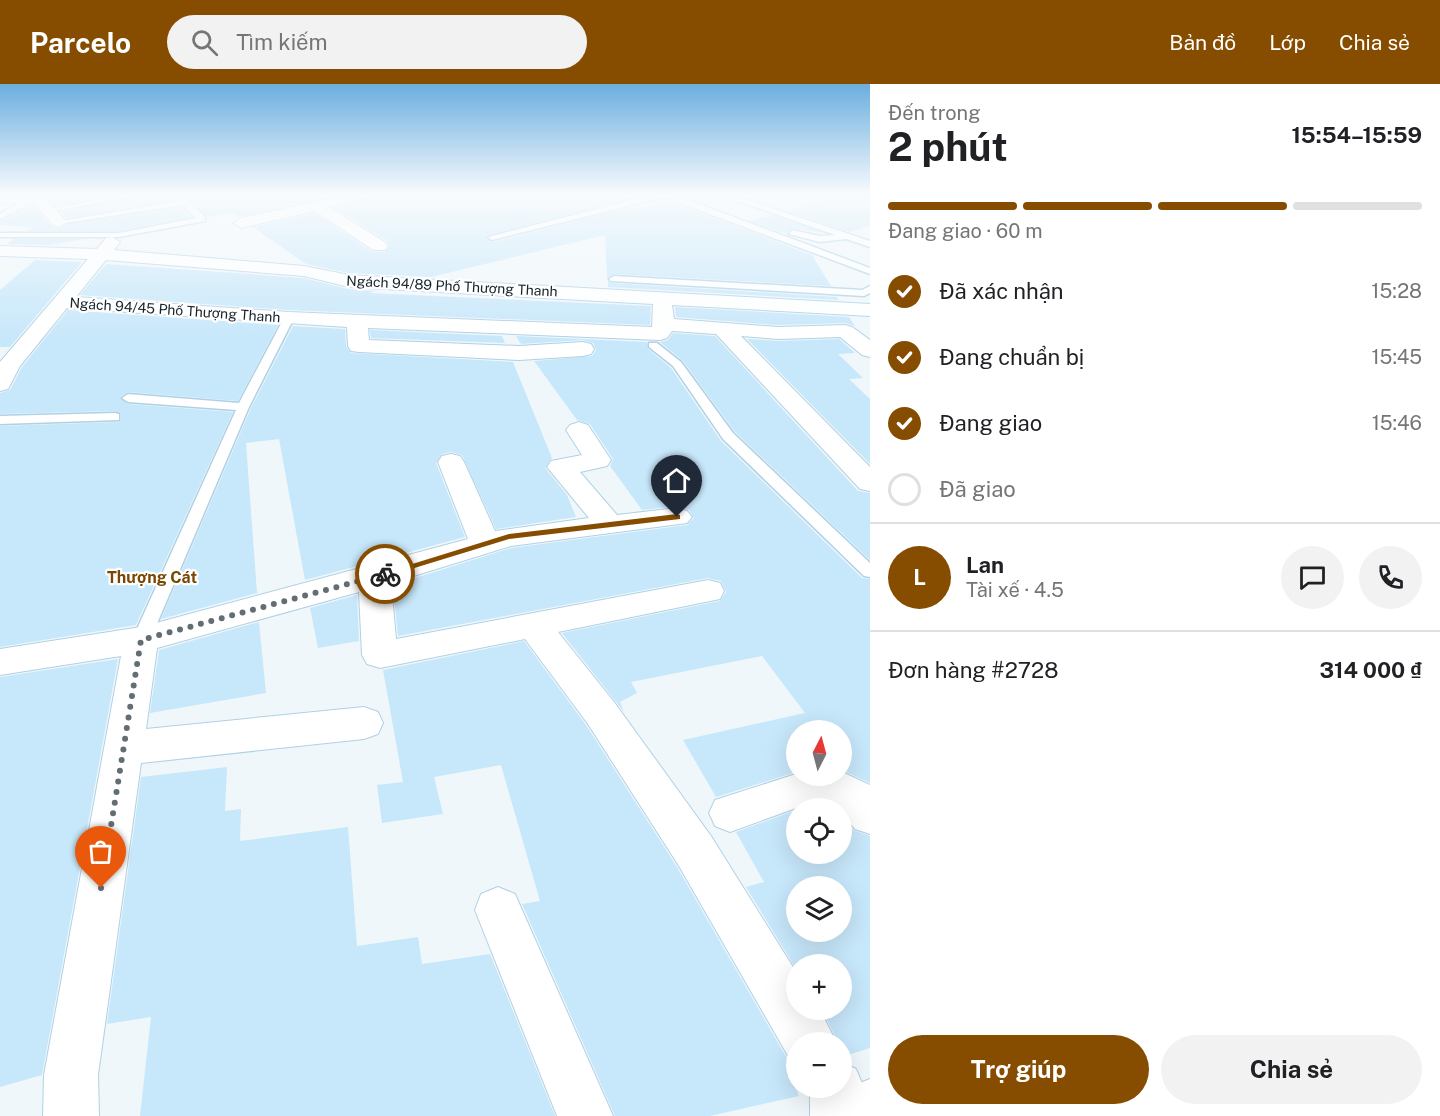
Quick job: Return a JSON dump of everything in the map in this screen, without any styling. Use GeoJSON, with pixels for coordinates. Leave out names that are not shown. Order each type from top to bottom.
{"type":"FeatureCollection","features":[{"type":"Feature","properties":{"kind":"street"},"geometry":{"type":"LineString","coordinates":[[0,384],[10,364],[111,243]]}},
{"type":"Feature","properties":{"kind":"street"},"geometry":{"type":"LineString","coordinates":[[375,243],[379,246]]}},
{"type":"Feature","properties":{"kind":"street","name":"Ngách 94/89 Phố Thượng Thanh"},"geometry":{"type":"LineString","coordinates":[[0,251],[100,255],[304,272],[349,282],[662,297],[870,310]]}},
{"type":"Feature","properties":{"kind":"street"},"geometry":{"type":"LineString","coordinates":[[662,297],[659,334],[724,331],[805,333],[845,331],[870,350]]}},
{"type":"Feature","properties":{"kind":"street","name":"Ngách 94/45 Phố Thượng Thanh"},"geometry":{"type":"LineString","coordinates":[[61,302],[357,322],[359,346],[519,353],[659,334]]}},
{"type":"Feature","properties":{"kind":"street"},"geometry":{"type":"LineString","coordinates":[[724,331],[870,483]]}},
{"type":"Feature","properties":{"kind":"street"},"geometry":{"type":"LineString","coordinates":[[579,430],[598,460],[561,467],[610,525]]}},
{"type":"Feature","properties":{"kind":"street"},"geometry":{"type":"LineString","coordinates":[[451,462],[485,544]]}},
{"type":"Feature","properties":{"kind":"street"},"geometry":{"type":"LineString","coordinates":[[0,662],[141,640],[374,577],[509,537],[677,517]]}},
{"type":"Feature","properties":{"kind":"street"},"geometry":{"type":"LineString","coordinates":[[374,577],[380,655],[708,591]]}},
{"type":"Feature","properties":{"kind":"street"},"geometry":{"type":"LineString","coordinates":[[533,625],[601,713],[695,851],[804,1032]]}},
{"type":"Feature","properties":{"kind":"street"},"geometry":{"type":"LineString","coordinates":[[71,1116],[71,1075],[141,640]]}},
{"type":"Feature","properties":{"kind":"street"},"geometry":{"type":"LineString","coordinates":[[124,748],[364,723]]}},
{"type":"Feature","properties":{"kind":"street"},"geometry":{"type":"LineString","coordinates":[[730,813],[798,791],[826,789],[841,790],[851,795],[870,815]]}},
{"type":"Feature","properties":{"kind":"street"},"geometry":{"type":"LineString","coordinates":[[498,910],[585,1116]]}},
{"type":"Feature","properties":{"kind":"street"},"geometry":{"type":"LineString","coordinates":[[837,1098],[838,1116]]}},
{"type":"Feature","properties":{"kind":"street"},"geometry":{"type":"LineString","coordinates":[[848,1116],[870,1107]]}},
{"type":"Feature","properties":{"kind":"lane"},"geometry":{"type":"LineString","coordinates":[[795,243],[870,271]]}},
{"type":"Feature","properties":{"kind":"lane"},"geometry":{"type":"LineString","coordinates":[[614,279],[864,293],[870,289]]}},
{"type":"Feature","properties":{"kind":"lane"},"geometry":{"type":"LineString","coordinates":[[141,640],[243,407],[289,318]]}},
{"type":"Feature","properties":{"kind":"lane"},"geometry":{"type":"LineString","coordinates":[[659,334],[677,364],[728,436],[870,572]]}},
{"type":"Feature","properties":{"kind":"lane"},"geometry":{"type":"LineString","coordinates":[[128,398],[243,407]]}},
{"type":"Feature","properties":{"kind":"lane"},"geometry":{"type":"LineString","coordinates":[[0,420],[115,417]]}},
{"type":"Feature","properties":{"kind":"building"},"geometry":{"type":"Polygon","coordinates":[[[8,243],[60,243],[49,245],[8,243]]]}},
{"type":"Feature","properties":{"kind":"building"},"geometry":{"type":"Polygon","coordinates":[[[276,243],[359,243],[372,252],[385,252],[390,246],[388,243],[571,243],[431,277],[349,273],[306,264],[276,243]]]}},
{"type":"Feature","properties":{"kind":"building"},"geometry":{"type":"Polygon","coordinates":[[[605,243],[781,243],[812,255],[831,286],[614,274],[607,278],[605,243]]]}},
{"type":"Feature","properties":{"kind":"building"},"geometry":{"type":"Polygon","coordinates":[[[35,260],[82,262],[10,347],[0,347],[0,290],[35,260]]]}},
{"type":"Feature","properties":{"kind":"building"},"geometry":{"type":"Polygon","coordinates":[[[106,264],[304,278],[348,289],[375,291],[370,293],[651,306],[650,325],[289,310],[80,295],[106,264]]]}},
{"type":"Feature","properties":{"kind":"building"},"geometry":{"type":"Polygon","coordinates":[[[608,281],[837,297],[839,300],[608,287],[608,281]]]}},
{"type":"Feature","properties":{"kind":"building"},"geometry":{"type":"Polygon","coordinates":[[[675,307],[849,317],[855,326],[845,323],[778,325],[676,317],[675,307]]]}},
{"type":"Feature","properties":{"kind":"building"},"geometry":{"type":"Polygon","coordinates":[[[68,310],[278,325],[238,401],[128,392],[120,397],[128,404],[233,412],[136,625],[0,647],[0,426],[119,422],[121,420],[121,413],[115,411],[0,414],[0,393],[10,390],[22,367],[68,310]]]}},
{"type":"Feature","properties":{"kind":"building"},"geometry":{"type":"Polygon","coordinates":[[[293,326],[345,329],[346,346],[351,353],[513,362],[552,458],[545,468],[567,495],[576,517],[496,529],[462,455],[451,452],[442,454],[436,463],[465,537],[305,580],[279,439],[246,443],[257,593],[161,619],[251,408],[293,326]]]}},
{"type":"Feature","properties":{"kind":"building"},"geometry":{"type":"Polygon","coordinates":[[[370,330],[502,336],[505,343],[371,338],[370,330]]]}},
{"type":"Feature","properties":{"kind":"building"},"geometry":{"type":"Polygon","coordinates":[[[673,333],[715,336],[858,491],[870,493],[870,560],[735,432],[683,361],[660,342],[668,340],[673,333]]]}},
{"type":"Feature","properties":{"kind":"building"},"geometry":{"type":"Polygon","coordinates":[[[516,336],[647,342],[648,349],[671,368],[721,441],[862,578],[870,579],[870,783],[852,775],[852,720],[786,720],[786,775],[716,797],[683,740],[805,713],[762,656],[631,682],[637,693],[620,702],[624,712],[562,633],[720,601],[726,592],[721,581],[708,578],[398,636],[393,585],[511,548],[687,525],[694,518],[689,510],[678,506],[642,510],[610,466],[613,459],[590,424],[577,420],[534,361],[592,356],[596,350],[593,343],[583,340],[521,344],[516,336]]]}},
{"type":"Feature","properties":{"kind":"building"},"geometry":{"type":"Polygon","coordinates":[[[747,339],[778,341],[839,339],[855,353],[838,354],[863,378],[849,379],[870,399],[870,464],[747,339]]]}},
{"type":"Feature","properties":{"kind":"building"},"geometry":{"type":"Polygon","coordinates":[[[357,595],[359,641],[318,648],[310,608],[357,595]]]}},
{"type":"Feature","properties":{"kind":"building"},"geometry":{"type":"Polygon","coordinates":[[[259,622],[266,693],[150,713],[159,650],[259,622]]]}},
{"type":"Feature","properties":{"kind":"building"},"geometry":{"type":"Polygon","coordinates":[[[524,641],[586,725],[677,867],[786,1057],[786,1098],[790,1098],[710,1116],[615,1116],[522,904],[540,901],[501,765],[434,777],[443,814],[382,823],[377,785],[403,782],[383,670],[524,641]]]}},
{"type":"Feature","properties":{"kind":"building"},"geometry":{"type":"Polygon","coordinates":[[[118,659],[42,1075],[0,1087],[0,677],[118,659]]]}},
{"type":"Feature","properties":{"kind":"building"},"geometry":{"type":"Polygon","coordinates":[[[227,767],[225,811],[241,809],[240,841],[348,827],[357,946],[418,937],[422,964],[490,954],[555,1116],[140,1116],[151,1017],[107,1024],[141,777],[227,767]]]}},
{"type":"Feature","properties":{"kind":"building"},"geometry":{"type":"Polygon","coordinates":[[[786,814],[786,864],[852,864],[852,829],[870,836],[870,1048],[852,1054],[852,1032],[833,1032],[827,1020],[852,1020],[852,954],[787,954],[746,887],[764,882],[736,832],[786,814]]]}},
{"type":"Feature","properties":{"kind":"way so far"},"geometry":{"type":"LineString","coordinates":[[101,888],[141,640],[385,574]]}},
{"type":"Feature","properties":{"kind":"district","name":"Thượng Cát"},"geometry":{"type":"Point","coordinates":[152,577]}},
{"type":"Feature","properties":{"kind":"route"},"geometry":{"type":"LineString","coordinates":[[385,574],[509,537],[677,517]]}}]}
